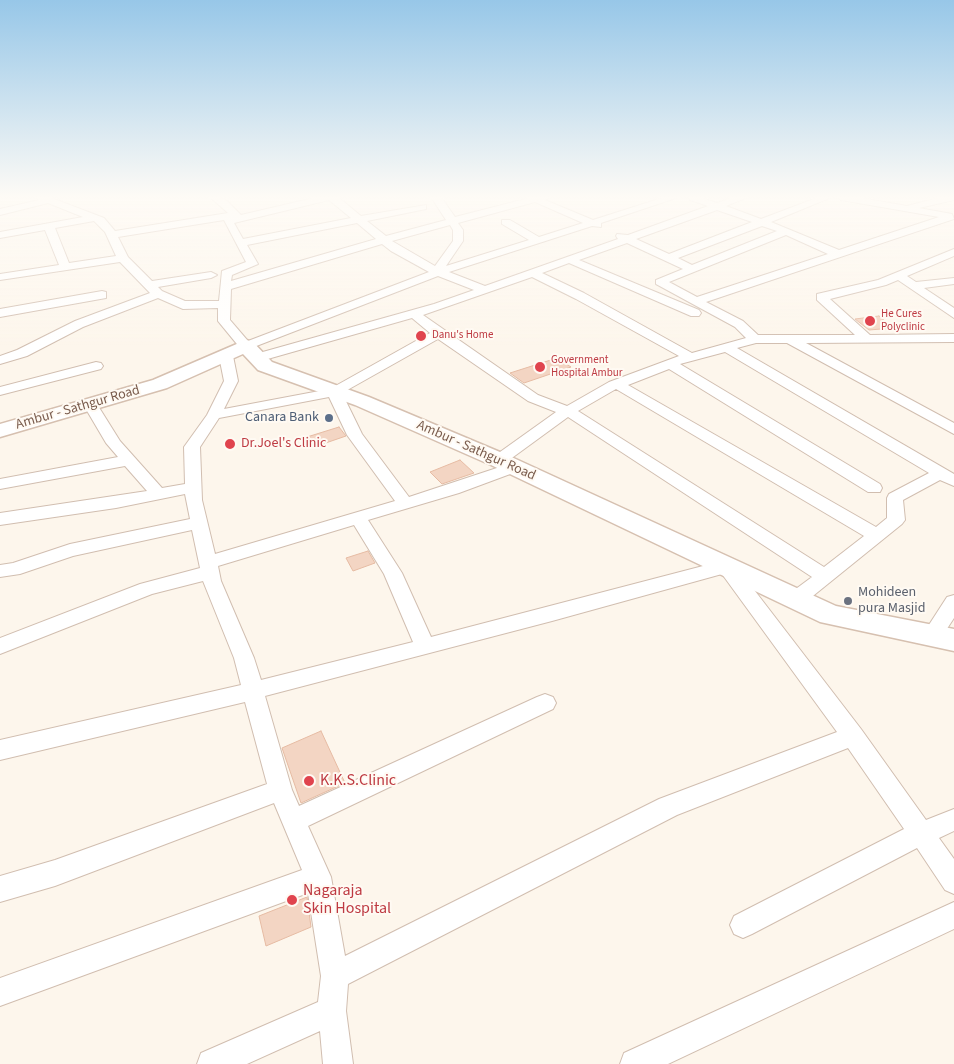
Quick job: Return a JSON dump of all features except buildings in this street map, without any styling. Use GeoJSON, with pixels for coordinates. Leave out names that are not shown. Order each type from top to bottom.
{"type":"FeatureCollection","features":[{"type":"Feature","properties":{"kind":"main road","name":"Ambur - Sathgur Road"},"geometry":{"type":"LineString","coordinates":[[0,431],[160,384],[243,353],[265,366],[362,401],[507,464],[830,615],[943,638]]}},
{"type":"Feature","properties":{"kind":"street"},"geometry":{"type":"LineString","coordinates":[[57,247],[65,267]]}},
{"type":"Feature","properties":{"kind":"street"},"geometry":{"type":"LineString","coordinates":[[118,247],[123,258],[147,285],[158,294],[183,305],[224,304]]}},
{"type":"Feature","properties":{"kind":"street"},"geometry":{"type":"LineString","coordinates":[[242,247],[252,264],[226,273],[224,321],[243,353]]}},
{"type":"Feature","properties":{"kind":"street"},"geometry":{"type":"LineString","coordinates":[[225,287],[363,247]]}},
{"type":"Feature","properties":{"kind":"street"},"geometry":{"type":"LineString","coordinates":[[393,247],[438,272],[485,290]]}},
{"type":"Feature","properties":{"kind":"street"},"geometry":{"type":"LineString","coordinates":[[438,272],[441,263],[454,247]]}},
{"type":"Feature","properties":{"kind":"street"},"geometry":{"type":"LineString","coordinates":[[338,1064],[332,1011],[336,976],[318,877],[280,790],[244,658],[209,567],[194,487],[192,447],[214,415],[243,353],[438,272],[516,247]]}},
{"type":"Feature","properties":{"kind":"street"},"geometry":{"type":"LineString","coordinates":[[243,353],[414,314],[602,247]]}},
{"type":"Feature","properties":{"kind":"street"},"geometry":{"type":"LineString","coordinates":[[643,247],[692,269]]}},
{"type":"Feature","properties":{"kind":"street"},"geometry":{"type":"LineString","coordinates":[[667,259],[699,247]]}},
{"type":"Feature","properties":{"kind":"street"},"geometry":{"type":"LineString","coordinates":[[695,307],[660,282],[747,247]]}},
{"type":"Feature","properties":{"kind":"street"},"geometry":{"type":"LineString","coordinates":[[821,247],[838,254]]}},
{"type":"Feature","properties":{"kind":"street"},"geometry":{"type":"LineString","coordinates":[[695,307],[861,247]]}},
{"type":"Feature","properties":{"kind":"street"},"geometry":{"type":"LineString","coordinates":[[867,339],[821,298],[882,283],[954,252]]}},
{"type":"Feature","properties":{"kind":"street"},"geometry":{"type":"LineString","coordinates":[[0,277],[123,258]]}},
{"type":"Feature","properties":{"kind":"street"},"geometry":{"type":"LineString","coordinates":[[568,259],[739,324],[755,339]]}},
{"type":"Feature","properties":{"kind":"street"},"geometry":{"type":"LineString","coordinates":[[532,273],[580,296],[690,357]]}},
{"type":"Feature","properties":{"kind":"street"},"geometry":{"type":"LineString","coordinates":[[147,285],[211,275]]}},
{"type":"Feature","properties":{"kind":"street"},"geometry":{"type":"LineString","coordinates":[[899,276],[954,314]]}},
{"type":"Feature","properties":{"kind":"street"},"geometry":{"type":"LineString","coordinates":[[914,286],[954,281]]}},
{"type":"Feature","properties":{"kind":"street"},"geometry":{"type":"LineString","coordinates":[[0,360],[22,352],[79,324],[158,294]]}},
{"type":"Feature","properties":{"kind":"street"},"geometry":{"type":"LineString","coordinates":[[0,313],[102,296]]}},
{"type":"Feature","properties":{"kind":"street"},"geometry":{"type":"LineString","coordinates":[[414,314],[438,333],[533,398],[568,411],[824,576]]}},
{"type":"Feature","properties":{"kind":"street"},"geometry":{"type":"LineString","coordinates":[[214,415],[334,392],[438,333]]}},
{"type":"Feature","properties":{"kind":"street"},"geometry":{"type":"LineString","coordinates":[[0,646],[147,589],[358,518],[406,504],[507,464],[568,411],[617,384],[690,357],[755,339],[954,338]]}},
{"type":"Feature","properties":{"kind":"street"},"geometry":{"type":"LineString","coordinates":[[789,339],[954,429]]}},
{"type":"Feature","properties":{"kind":"street"},"geometry":{"type":"LineString","coordinates":[[726,347],[948,477]]}},
{"type":"Feature","properties":{"kind":"street"},"geometry":{"type":"LineString","coordinates":[[670,364],[874,488]]}},
{"type":"Feature","properties":{"kind":"street"},"geometry":{"type":"LineString","coordinates":[[0,391],[96,366]]}},
{"type":"Feature","properties":{"kind":"street"},"geometry":{"type":"LineString","coordinates":[[617,384],[876,535]]}},
{"type":"Feature","properties":{"kind":"street"},"geometry":{"type":"LineString","coordinates":[[334,392],[355,435],[406,504]]}},
{"type":"Feature","properties":{"kind":"street"},"geometry":{"type":"LineString","coordinates":[[90,404],[114,442],[158,494]]}},
{"type":"Feature","properties":{"kind":"street"},"geometry":{"type":"LineString","coordinates":[[0,484],[130,460]]}},
{"type":"Feature","properties":{"kind":"street"},"geometry":{"type":"LineString","coordinates":[[796,599],[896,520],[895,498],[948,477]]}},
{"type":"Feature","properties":{"kind":"street"},"geometry":{"type":"LineString","coordinates":[[0,519],[116,503],[194,487]]}},
{"type":"Feature","properties":{"kind":"street"},"geometry":{"type":"LineString","coordinates":[[358,518],[393,573],[425,647]]}},
{"type":"Feature","properties":{"kind":"street"},"geometry":{"type":"LineString","coordinates":[[0,571],[78,548],[200,523]]}},
{"type":"Feature","properties":{"kind":"street"},"geometry":{"type":"LineString","coordinates":[[0,750],[253,691],[726,566],[853,736],[954,881]]}},
{"type":"Feature","properties":{"kind":"street"},"geometry":{"type":"LineString","coordinates":[[943,638],[954,602]]}},
{"type":"Feature","properties":{"kind":"street"},"geometry":{"type":"LineString","coordinates":[[294,820],[545,703]]}},
{"type":"Feature","properties":{"kind":"street"},"geometry":{"type":"LineString","coordinates":[[336,976],[668,807],[853,736]]}},
{"type":"Feature","properties":{"kind":"street"},"geometry":{"type":"LineString","coordinates":[[0,889],[54,873],[280,790]]}},
{"type":"Feature","properties":{"kind":"street"},"geometry":{"type":"LineString","coordinates":[[743,925],[921,833],[954,820]]}},
{"type":"Feature","properties":{"kind":"street"},"geometry":{"type":"LineString","coordinates":[[0,992],[318,877]]}},
{"type":"Feature","properties":{"kind":"street"},"geometry":{"type":"LineString","coordinates":[[635,1064],[954,915]]}},
{"type":"Feature","properties":{"kind":"street"},"geometry":{"type":"LineString","coordinates":[[212,1064],[332,1011]]}},
{"type":"Feature","properties":{"kind":"place","name":"He Cures Polyclinic"},"geometry":{"type":"Point","coordinates":[870,321]}},
{"type":"Feature","properties":{"kind":"place","name":"Danu's Home"},"geometry":{"type":"Point","coordinates":[421,336]}},
{"type":"Feature","properties":{"kind":"place","name":"Government Hospital Ambur"},"geometry":{"type":"Point","coordinates":[540,367]}},
{"type":"Feature","properties":{"kind":"place","name":"Canara Bank"},"geometry":{"type":"Point","coordinates":[329,418]}},
{"type":"Feature","properties":{"kind":"place","name":"Dr.Joel's Clinic"},"geometry":{"type":"Point","coordinates":[230,444]}},
{"type":"Feature","properties":{"kind":"place","name":"Mohideen pura Masjid"},"geometry":{"type":"Point","coordinates":[848,601]}},
{"type":"Feature","properties":{"kind":"place","name":"K.K.S.Clinic"},"geometry":{"type":"Point","coordinates":[309,781]}},
{"type":"Feature","properties":{"kind":"place","name":"Nagaraja Skin Hospital"},"geometry":{"type":"Point","coordinates":[292,900]}}]}
